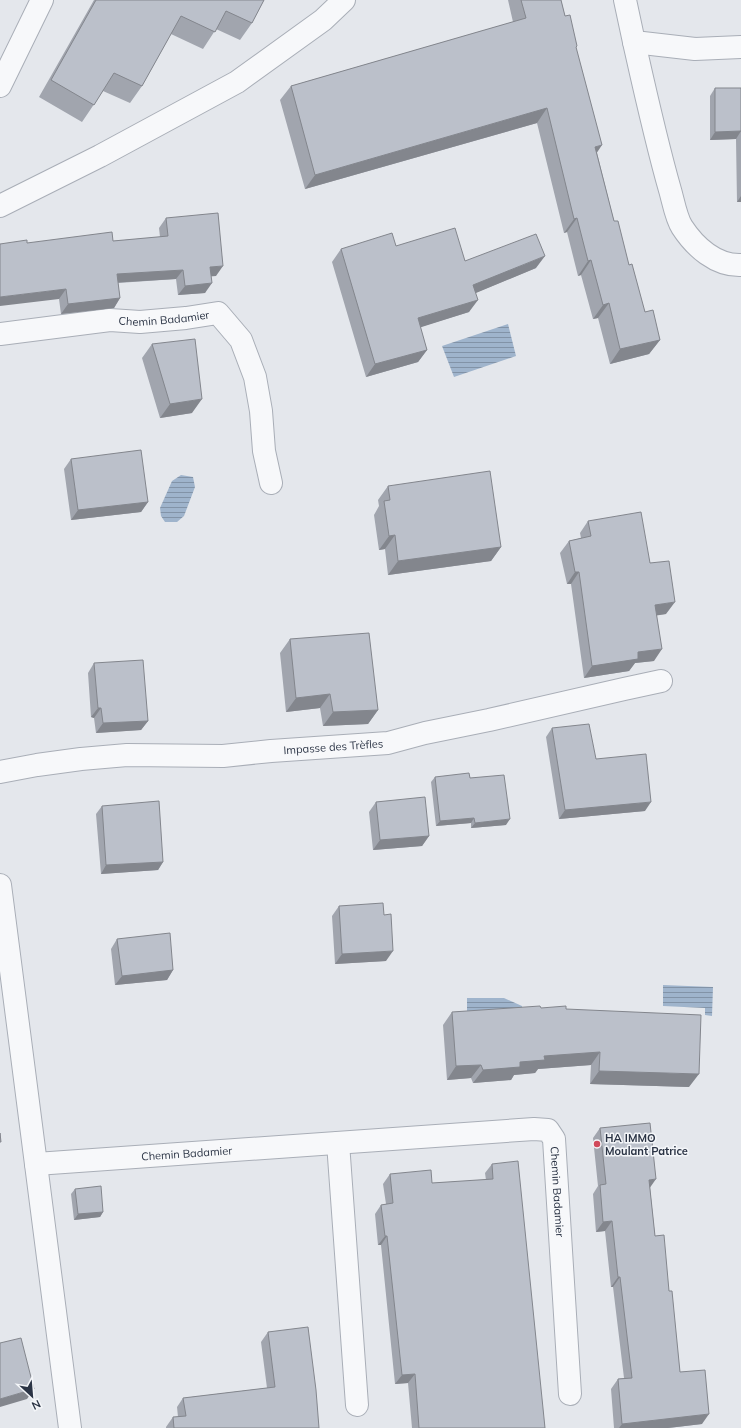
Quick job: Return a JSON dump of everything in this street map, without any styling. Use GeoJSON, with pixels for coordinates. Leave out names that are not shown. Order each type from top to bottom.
{"type":"FeatureCollection","features":[{"type":"Feature","properties":{"kind":"street"},"geometry":{"type":"LineString","coordinates":[[0,86],[42,0]]}},
{"type":"Feature","properties":{"kind":"street"},"geometry":{"type":"LineString","coordinates":[[0,206],[100,156],[237,82],[323,20],[344,0]]}},
{"type":"Feature","properties":{"kind":"street"},"geometry":{"type":"LineString","coordinates":[[625,0],[663,165],[681,226],[698,248],[718,260],[741,265]]}},
{"type":"Feature","properties":{"kind":"street"},"geometry":{"type":"LineString","coordinates":[[634,42],[695,49],[741,48]]}},
{"type":"Feature","properties":{"kind":"street","name":"Chemin Badamier"},"geometry":{"type":"LineString","coordinates":[[0,334],[110,320],[140,322],[186,318],[218,313],[241,340],[255,377],[261,411],[264,451],[270,483]]}},
{"type":"Feature","properties":{"kind":"street","name":"Impasse des Trèfles"},"geometry":{"type":"LineString","coordinates":[[0,772],[67,761],[127,756],[223,756],[388,743],[425,733],[661,682]]}},
{"type":"Feature","properties":{"kind":"street"},"geometry":{"type":"LineString","coordinates":[[0,885],[70,1428]]}},
{"type":"Feature","properties":{"kind":"street","name":"Chemin Badamier"},"geometry":{"type":"LineString","coordinates":[[36,1164],[534,1129],[548,1130],[554,1139],[570,1394]]}},
{"type":"Feature","properties":{"kind":"street"},"geometry":{"type":"LineString","coordinates":[[338,1143],[357,1406]]}},
{"type":"Feature","properties":{"kind":"water"},"geometry":{"type":"Polygon","coordinates":[[[508,324],[516,356],[454,377],[442,346],[508,324]]]}},
{"type":"Feature","properties":{"kind":"water"},"geometry":{"type":"Polygon","coordinates":[[[181,475],[193,477],[195,487],[184,516],[177,522],[165,522],[161,516],[160,508],[172,481],[181,475]]]}},
{"type":"Feature","properties":{"kind":"water"},"geometry":{"type":"Polygon","coordinates":[[[663,985],[713,987],[712,1016],[705,1015],[705,1008],[663,1006],[663,985]]]}},
{"type":"Feature","properties":{"kind":"water"},"geometry":{"type":"Polygon","coordinates":[[[467,998],[504,998],[522,1006],[523,1016],[467,1018],[467,998]]]}},
{"type":"Feature","properties":{"kind":"building"},"geometry":{"type":"Polygon","coordinates":[[[96,0],[264,0],[252,23],[226,11],[215,32],[181,16],[142,86],[114,73],[94,105],[51,80],[96,0]]]}},
{"type":"Feature","properties":{"kind":"building"},"geometry":{"type":"Polygon","coordinates":[[[521,0],[561,0],[565,16],[570,15],[576,47],[602,145],[595,147],[614,221],[618,221],[629,265],[632,264],[645,312],[653,310],[660,340],[620,349],[609,303],[603,305],[591,260],[588,261],[577,218],[574,219],[547,108],[315,175],[291,86],[526,18],[521,0]]]}},
{"type":"Feature","properties":{"kind":"building"},"geometry":{"type":"Polygon","coordinates":[[[715,88],[741,88],[741,131],[715,132],[715,88]]]}},
{"type":"Feature","properties":{"kind":"building"},"geometry":{"type":"Polygon","coordinates":[[[218,213],[223,266],[210,267],[212,283],[185,286],[183,270],[117,274],[120,298],[68,304],[66,289],[0,297],[0,244],[27,240],[27,243],[112,232],[113,241],[168,236],[166,218],[218,213]]]}},
{"type":"Feature","properties":{"kind":"building"},"geometry":{"type":"Polygon","coordinates":[[[455,228],[465,261],[536,234],[545,256],[473,285],[478,300],[418,318],[427,350],[375,364],[341,249],[392,233],[396,246],[455,228]]]}},
{"type":"Feature","properties":{"kind":"building"},"geometry":{"type":"Polygon","coordinates":[[[195,339],[202,399],[170,404],[152,344],[195,339]]]}},
{"type":"Feature","properties":{"kind":"building"},"geometry":{"type":"Polygon","coordinates":[[[141,450],[148,502],[78,510],[71,459],[141,450]]]}},
{"type":"Feature","properties":{"kind":"building"},"geometry":{"type":"Polygon","coordinates":[[[490,471],[501,547],[398,561],[395,535],[389,536],[384,501],[390,500],[388,486],[490,471]]]}},
{"type":"Feature","properties":{"kind":"building"},"geometry":{"type":"Polygon","coordinates":[[[641,512],[650,563],[669,561],[675,602],[655,605],[662,649],[638,652],[638,659],[592,666],[579,572],[575,572],[569,541],[591,536],[588,521],[641,512]]]}},
{"type":"Feature","properties":{"kind":"building"},"geometry":{"type":"Polygon","coordinates":[[[369,633],[378,710],[333,712],[330,694],[296,698],[290,639],[369,633]]]}},
{"type":"Feature","properties":{"kind":"building"},"geometry":{"type":"Polygon","coordinates":[[[143,660],[148,721],[103,723],[101,708],[98,708],[94,663],[143,660]]]}},
{"type":"Feature","properties":{"kind":"building"},"geometry":{"type":"Polygon","coordinates":[[[589,724],[596,759],[646,754],[651,802],[565,810],[552,728],[589,724]]]}},
{"type":"Feature","properties":{"kind":"building"},"geometry":{"type":"Polygon","coordinates":[[[469,773],[470,778],[504,775],[510,819],[475,823],[474,818],[440,821],[435,777],[469,773]]]}},
{"type":"Feature","properties":{"kind":"building"},"geometry":{"type":"Polygon","coordinates":[[[425,797],[429,836],[380,840],[376,802],[425,797]]]}},
{"type":"Feature","properties":{"kind":"building"},"geometry":{"type":"Polygon","coordinates":[[[159,801],[163,862],[106,865],[102,806],[159,801]]]}},
{"type":"Feature","properties":{"kind":"building"},"geometry":{"type":"Polygon","coordinates":[[[383,903],[384,915],[391,914],[393,951],[342,954],[339,906],[383,903]]]}},
{"type":"Feature","properties":{"kind":"building"},"geometry":{"type":"Polygon","coordinates":[[[170,933],[173,970],[122,976],[117,939],[170,933]]]}},
{"type":"Feature","properties":{"kind":"building"},"geometry":{"type":"Polygon","coordinates":[[[540,1006],[541,1008],[566,1006],[566,1009],[701,1015],[699,1074],[599,1071],[600,1052],[544,1056],[545,1060],[520,1062],[520,1067],[483,1070],[481,1065],[456,1066],[452,1012],[540,1006]]]}},
{"type":"Feature","properties":{"kind":"building"},"geometry":{"type":"Polygon","coordinates":[[[650,1123],[656,1179],[649,1180],[655,1236],[664,1235],[669,1291],[672,1291],[680,1372],[705,1370],[709,1414],[622,1424],[618,1379],[632,1378],[612,1221],[603,1222],[600,1185],[606,1184],[600,1128],[650,1123]]]}},
{"type":"Feature","properties":{"kind":"building"},"geometry":{"type":"Polygon","coordinates":[[[518,1161],[545,1428],[419,1428],[415,1374],[402,1375],[387,1236],[385,1236],[381,1205],[393,1203],[390,1174],[431,1170],[432,1183],[493,1179],[492,1164],[518,1161]]]}},
{"type":"Feature","properties":{"kind":"building"},"geometry":{"type":"Polygon","coordinates":[[[101,1186],[103,1212],[78,1214],[75,1189],[101,1186]]]}},
{"type":"Feature","properties":{"kind":"building"},"geometry":{"type":"Polygon","coordinates":[[[308,1327],[319,1428],[174,1428],[173,1417],[186,1416],[183,1398],[275,1387],[268,1332],[308,1327]]]}},
{"type":"Feature","properties":{"kind":"building"},"geometry":{"type":"Polygon","coordinates":[[[21,1338],[34,1389],[0,1399],[0,1343],[21,1338]]]}},
{"type":"Feature","properties":{"kind":"place","name":"HA IMMO Moulant Patrice"},"geometry":{"type":"Point","coordinates":[597,1144]}}]}
